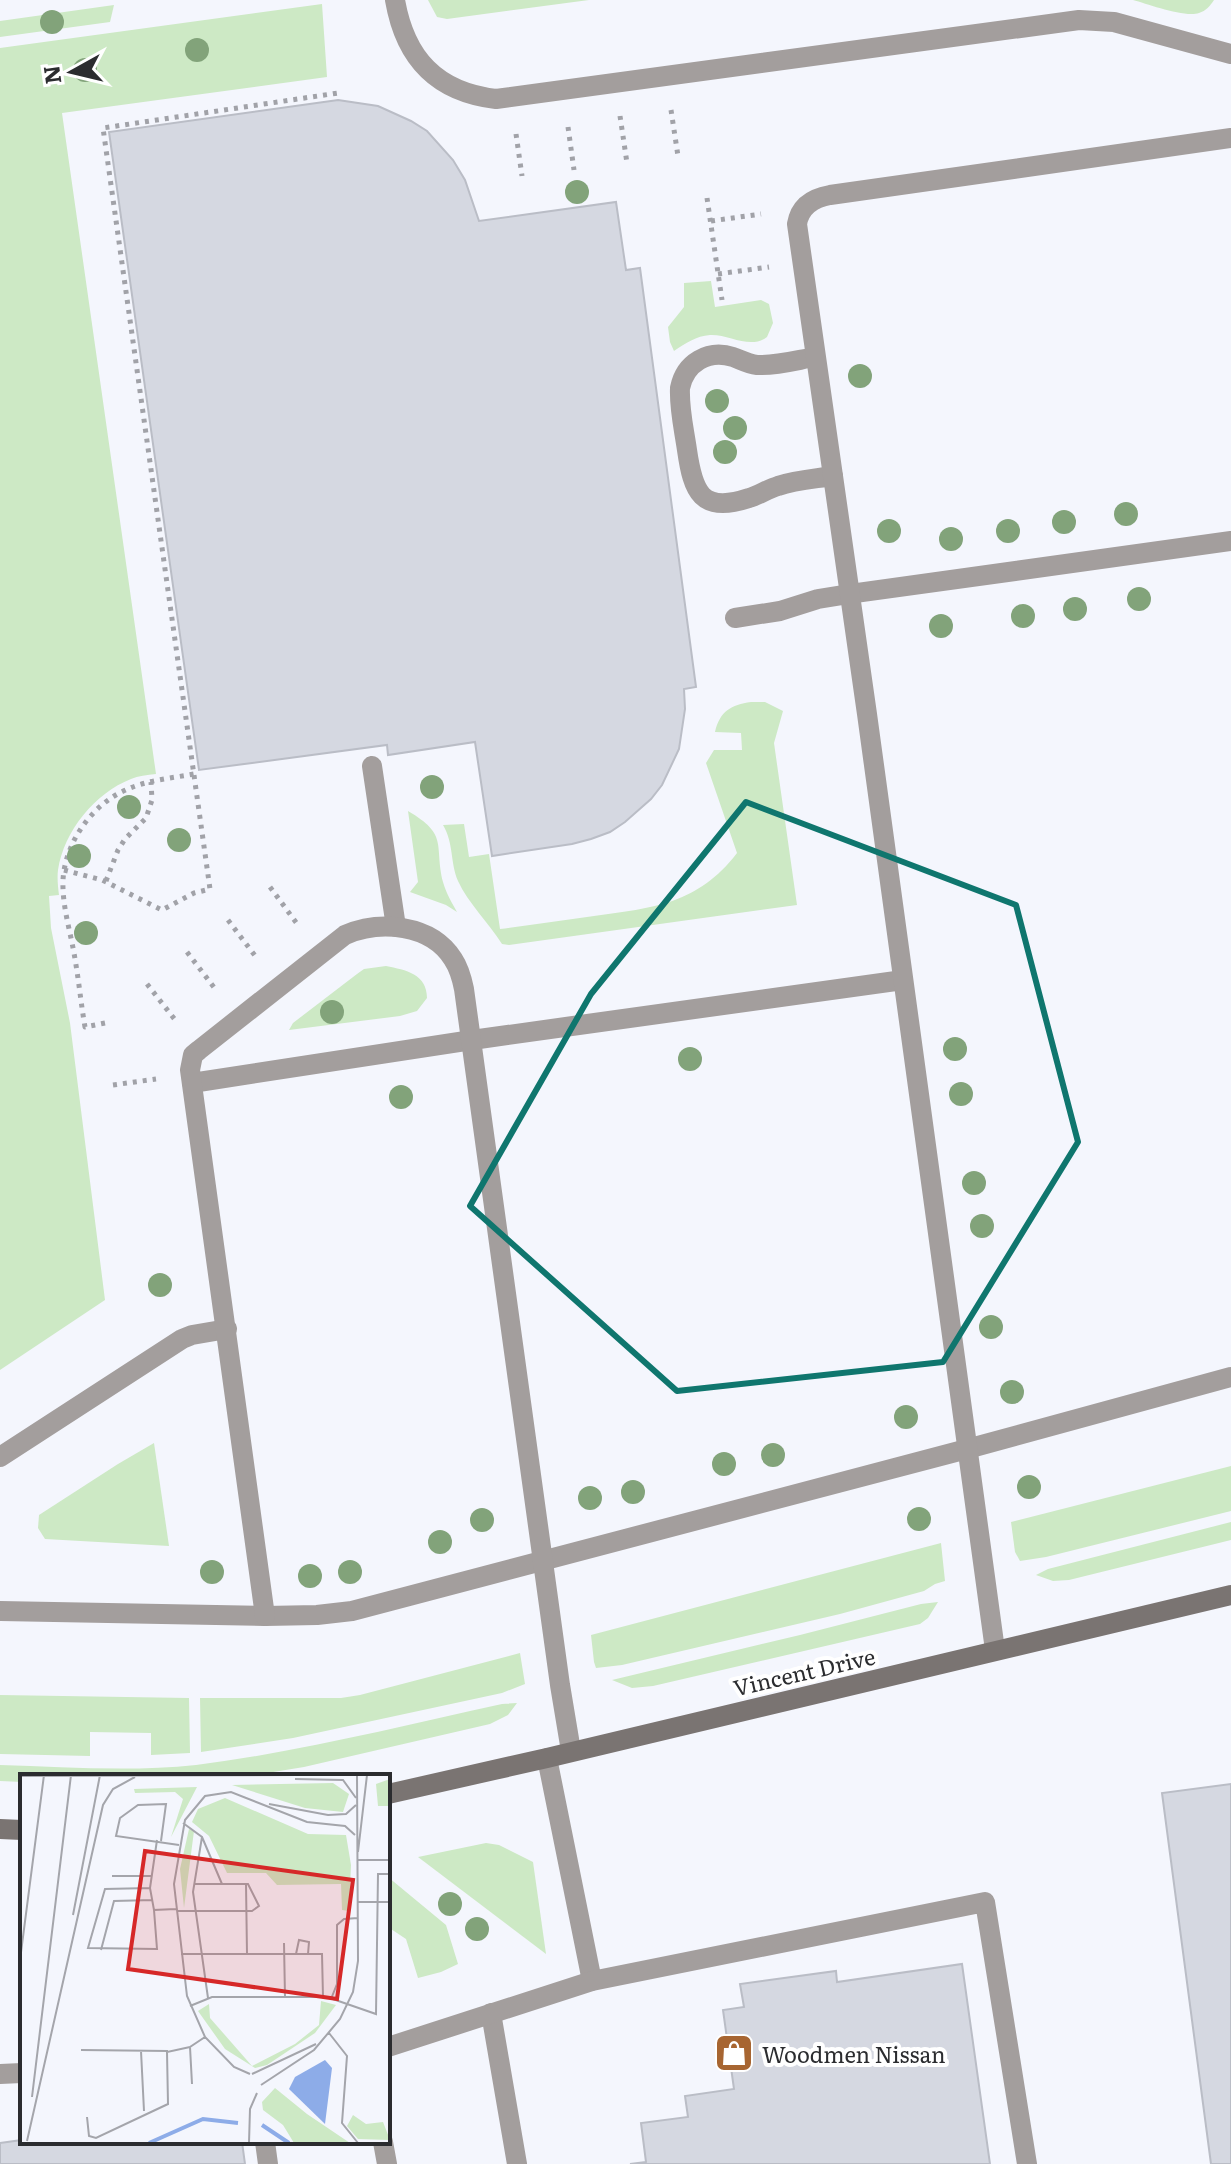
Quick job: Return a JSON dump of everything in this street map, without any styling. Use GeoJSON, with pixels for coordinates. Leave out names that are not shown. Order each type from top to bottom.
{"type":"FeatureCollection","features":[{"type":"Feature","properties":{"kind":"street","name":"Vincent Drive"},"geometry":{"type":"LineString","coordinates":[[390,1794],[1231,1595]]}},
{"type":"Feature","properties":{"kind":"street"},"geometry":{"type":"LineString","coordinates":[[0,1829],[20,1830]]}},
{"type":"Feature","properties":{"kind":"lane"},"geometry":{"type":"LineString","coordinates":[[395,0],[406,39],[416,57],[439,79],[483,97],[511,98],[1079,20],[1114,22],[1231,54]]}},
{"type":"Feature","properties":{"kind":"lane"},"geometry":{"type":"LineString","coordinates":[[995,1650],[815,357],[798,215],[811,201],[830,195],[1231,138]]}},
{"type":"Feature","properties":{"kind":"lane"},"geometry":{"type":"LineString","coordinates":[[815,357],[755,365],[712,355],[693,363],[682,378],[680,388],[689,466],[696,490],[711,502],[722,503],[750,498],[787,483],[833,476]]}},
{"type":"Feature","properties":{"kind":"lane"},"geometry":{"type":"LineString","coordinates":[[735,618],[780,611],[818,599],[849,594],[1231,541]]}},
{"type":"Feature","properties":{"kind":"lane"},"geometry":{"type":"LineString","coordinates":[[372,766],[396,927]]}},
{"type":"Feature","properties":{"kind":"lane"},"geometry":{"type":"LineString","coordinates":[[265,1616],[191,1062],[199,1050],[345,935],[378,926],[396,927],[430,938],[444,947],[454,960],[464,989],[571,1751]]}},
{"type":"Feature","properties":{"kind":"lane"},"geometry":{"type":"LineString","coordinates":[[192,1083],[472,1040],[903,980]]}},
{"type":"Feature","properties":{"kind":"lane"},"geometry":{"type":"LineString","coordinates":[[0,1457],[182,1339],[227,1329]]}},
{"type":"Feature","properties":{"kind":"lane"},"geometry":{"type":"LineString","coordinates":[[0,1611],[265,1616],[352,1611],[1231,1377]]}},
{"type":"Feature","properties":{"kind":"lane"},"geometry":{"type":"LineString","coordinates":[[547,1758],[592,1981]]}},
{"type":"Feature","properties":{"kind":"lane"},"geometry":{"type":"LineString","coordinates":[[390,2046],[592,1981],[985,1902],[1027,2164]]}},
{"type":"Feature","properties":{"kind":"lane"},"geometry":{"type":"LineString","coordinates":[[491,2013],[517,2164]]}},
{"type":"Feature","properties":{"kind":"lane"},"geometry":{"type":"LineString","coordinates":[[0,2074],[20,2073]]}},
{"type":"Feature","properties":{"kind":"lane"},"geometry":{"type":"LineString","coordinates":[[265,2144],[268,2164]]}},
{"type":"Feature","properties":{"kind":"lane"},"geometry":{"type":"LineString","coordinates":[[383,2144],[387,2164]]}},
{"type":"Feature","properties":{"kind":"path"},"geometry":{"type":"LineString","coordinates":[[666,76],[678,156]]}},
{"type":"Feature","properties":{"kind":"path"},"geometry":{"type":"LineString","coordinates":[[616,83],[627,163]]}},
{"type":"Feature","properties":{"kind":"path"},"geometry":{"type":"LineString","coordinates":[[563,91],[574,170]]}},
{"type":"Feature","properties":{"kind":"path"},"geometry":{"type":"LineString","coordinates":[[64,870],[106,881],[162,910],[194,893],[210,889],[103,128],[338,93]]}},
{"type":"Feature","properties":{"kind":"path"},"geometry":{"type":"LineString","coordinates":[[511,98],[522,176]]}},
{"type":"Feature","properties":{"kind":"path"},"geometry":{"type":"LineString","coordinates":[[707,198],[722,300]]}},
{"type":"Feature","properties":{"kind":"path"},"geometry":{"type":"LineString","coordinates":[[711,221],[758,213],[798,215]]}},
{"type":"Feature","properties":{"kind":"path"},"geometry":{"type":"LineString","coordinates":[[718,274],[802,262]]}},
{"type":"Feature","properties":{"kind":"path"},"geometry":{"type":"LineString","coordinates":[[105,1023],[85,1027],[64,897],[64,870],[76,837],[93,813],[118,793],[151,782],[194,774]]}},
{"type":"Feature","properties":{"kind":"path"},"geometry":{"type":"LineString","coordinates":[[106,881],[125,839],[146,818],[152,800],[151,782]]}},
{"type":"Feature","properties":{"kind":"path"},"geometry":{"type":"LineString","coordinates":[[270,887],[320,954]]}},
{"type":"Feature","properties":{"kind":"path"},"geometry":{"type":"LineString","coordinates":[[228,920],[278,987]]}},
{"type":"Feature","properties":{"kind":"path"},"geometry":{"type":"LineString","coordinates":[[187,952],[239,1019]]}},
{"type":"Feature","properties":{"kind":"path"},"geometry":{"type":"LineString","coordinates":[[147,984],[199,1050]]}},
{"type":"Feature","properties":{"kind":"highlighted area"},"geometry":{"type":"Polygon","coordinates":[[[746,802],[1016,905],[1078,1142],[943,1362],[677,1391],[470,1206],[591,994],[746,802]]]}},
{"type":"Feature","properties":{"kind":"green space"},"geometry":{"type":"Polygon","coordinates":[[[428,0],[589,0],[447,19],[437,17],[428,0]]]}},
{"type":"Feature","properties":{"kind":"green space"},"geometry":{"type":"Polygon","coordinates":[[[1133,0],[1214,0],[1204,11],[1193,14],[1133,0]]]}},
{"type":"Feature","properties":{"kind":"green space"},"geometry":{"type":"Polygon","coordinates":[[[322,4],[327,77],[62,113],[156,774],[137,777],[118,785],[83,815],[61,855],[59,895],[49,896],[51,928],[70,1023],[105,1300],[0,1370],[0,48],[322,4]]]}},
{"type":"Feature","properties":{"kind":"green space"},"geometry":{"type":"Polygon","coordinates":[[[114,5],[110,22],[0,37],[0,21],[114,5]]]}},
{"type":"Feature","properties":{"kind":"green space"},"geometry":{"type":"Polygon","coordinates":[[[711,281],[715,307],[761,300],[769,304],[773,323],[767,337],[754,342],[717,335],[705,336],[691,340],[674,351],[668,327],[684,307],[684,283],[711,281]]]}},
{"type":"Feature","properties":{"kind":"green space"},"geometry":{"type":"Polygon","coordinates":[[[751,702],[765,702],[783,711],[774,743],[797,905],[502,944],[458,881],[443,825],[464,824],[469,857],[489,854],[500,929],[636,910],[673,901],[706,883],[737,853],[706,763],[714,750],[742,750],[741,733],[715,732],[727,710],[751,702]]]}},
{"type":"Feature","properties":{"kind":"green space"},"geometry":{"type":"Polygon","coordinates":[[[408,811],[435,834],[443,882],[457,912],[410,892],[418,882],[408,811]]]}},
{"type":"Feature","properties":{"kind":"green space"},"geometry":{"type":"Polygon","coordinates":[[[386,966],[414,974],[423,983],[427,998],[417,1011],[400,1016],[289,1030],[293,1023],[364,969],[386,966]]]}},
{"type":"Feature","properties":{"kind":"green space"},"geometry":{"type":"Polygon","coordinates":[[[154,1443],[169,1546],[45,1539],[38,1528],[39,1515],[154,1443]]]}},
{"type":"Feature","properties":{"kind":"green space"},"geometry":{"type":"Polygon","coordinates":[[[1231,1466],[1231,1511],[1046,1557],[1020,1561],[1015,1552],[1011,1522],[1231,1466]]]}},
{"type":"Feature","properties":{"kind":"green space"},"geometry":{"type":"Polygon","coordinates":[[[1231,1522],[1231,1540],[1069,1580],[1053,1581],[1036,1575],[1048,1569],[1231,1522]]]}},
{"type":"Feature","properties":{"kind":"green space"},"geometry":{"type":"Polygon","coordinates":[[[941,1543],[945,1581],[924,1591],[840,1614],[622,1665],[596,1668],[591,1635],[941,1543]]]}},
{"type":"Feature","properties":{"kind":"green space"},"geometry":{"type":"Polygon","coordinates":[[[938,1602],[920,1624],[653,1686],[632,1688],[612,1680],[921,1604],[938,1602]]]}},
{"type":"Feature","properties":{"kind":"green space"},"geometry":{"type":"Polygon","coordinates":[[[520,1653],[525,1684],[502,1693],[293,1738],[201,1752],[200,1698],[341,1698],[520,1653]]]}},
{"type":"Feature","properties":{"kind":"green space"},"geometry":{"type":"Polygon","coordinates":[[[0,1695],[189,1698],[190,1753],[151,1755],[151,1733],[90,1732],[90,1756],[0,1754],[0,1695]]]}},
{"type":"Feature","properties":{"kind":"green space"},"geometry":{"type":"Polygon","coordinates":[[[517,1703],[508,1715],[490,1724],[261,1774],[20,1774],[20,1782],[0,1781],[0,1765],[123,1769],[196,1765],[311,1746],[517,1703]]]}},
{"type":"Feature","properties":{"kind":"green space"},"geometry":{"type":"Polygon","coordinates":[[[486,1843],[499,1845],[533,1862],[546,1954],[418,1857],[486,1843]]]}},
{"type":"Feature","properties":{"kind":"green space"},"geometry":{"type":"Polygon","coordinates":[[[390,1879],[446,1925],[458,1964],[418,1978],[406,1939],[390,1928],[390,1879]]]}},
{"type":"Feature","properties":{"kind":"building"},"geometry":{"type":"Polygon","coordinates":[[[338,100],[378,106],[427,131],[453,160],[465,180],[479,221],[616,202],[626,270],[640,268],[696,687],[684,689],[685,709],[679,749],[662,785],[625,822],[591,839],[492,856],[475,742],[388,755],[387,745],[199,770],[109,132],[338,100]]]}},
{"type":"Feature","properties":{"kind":"building"},"geometry":{"type":"Polygon","coordinates":[[[1231,1784],[1231,2164],[1211,2164],[1162,1793],[1231,1784]]]}},
{"type":"Feature","properties":{"kind":"building"},"geometry":{"type":"Polygon","coordinates":[[[962,1964],[990,2164],[630,2164],[646,2162],[641,2123],[688,2117],[685,2096],[734,2089],[723,2010],[744,2007],[740,1984],[836,1971],[837,1982],[962,1964]]]}},
{"type":"Feature","properties":{"kind":"building"},"geometry":{"type":"Polygon","coordinates":[[[20,2140],[20,2144],[242,2144],[245,2164],[0,2164],[0,2143],[20,2140]]]}},
{"type":"Feature","properties":{"kind":"place","name":"Woodmen Nissan"},"geometry":{"type":"Point","coordinates":[734,2053]}}]}
